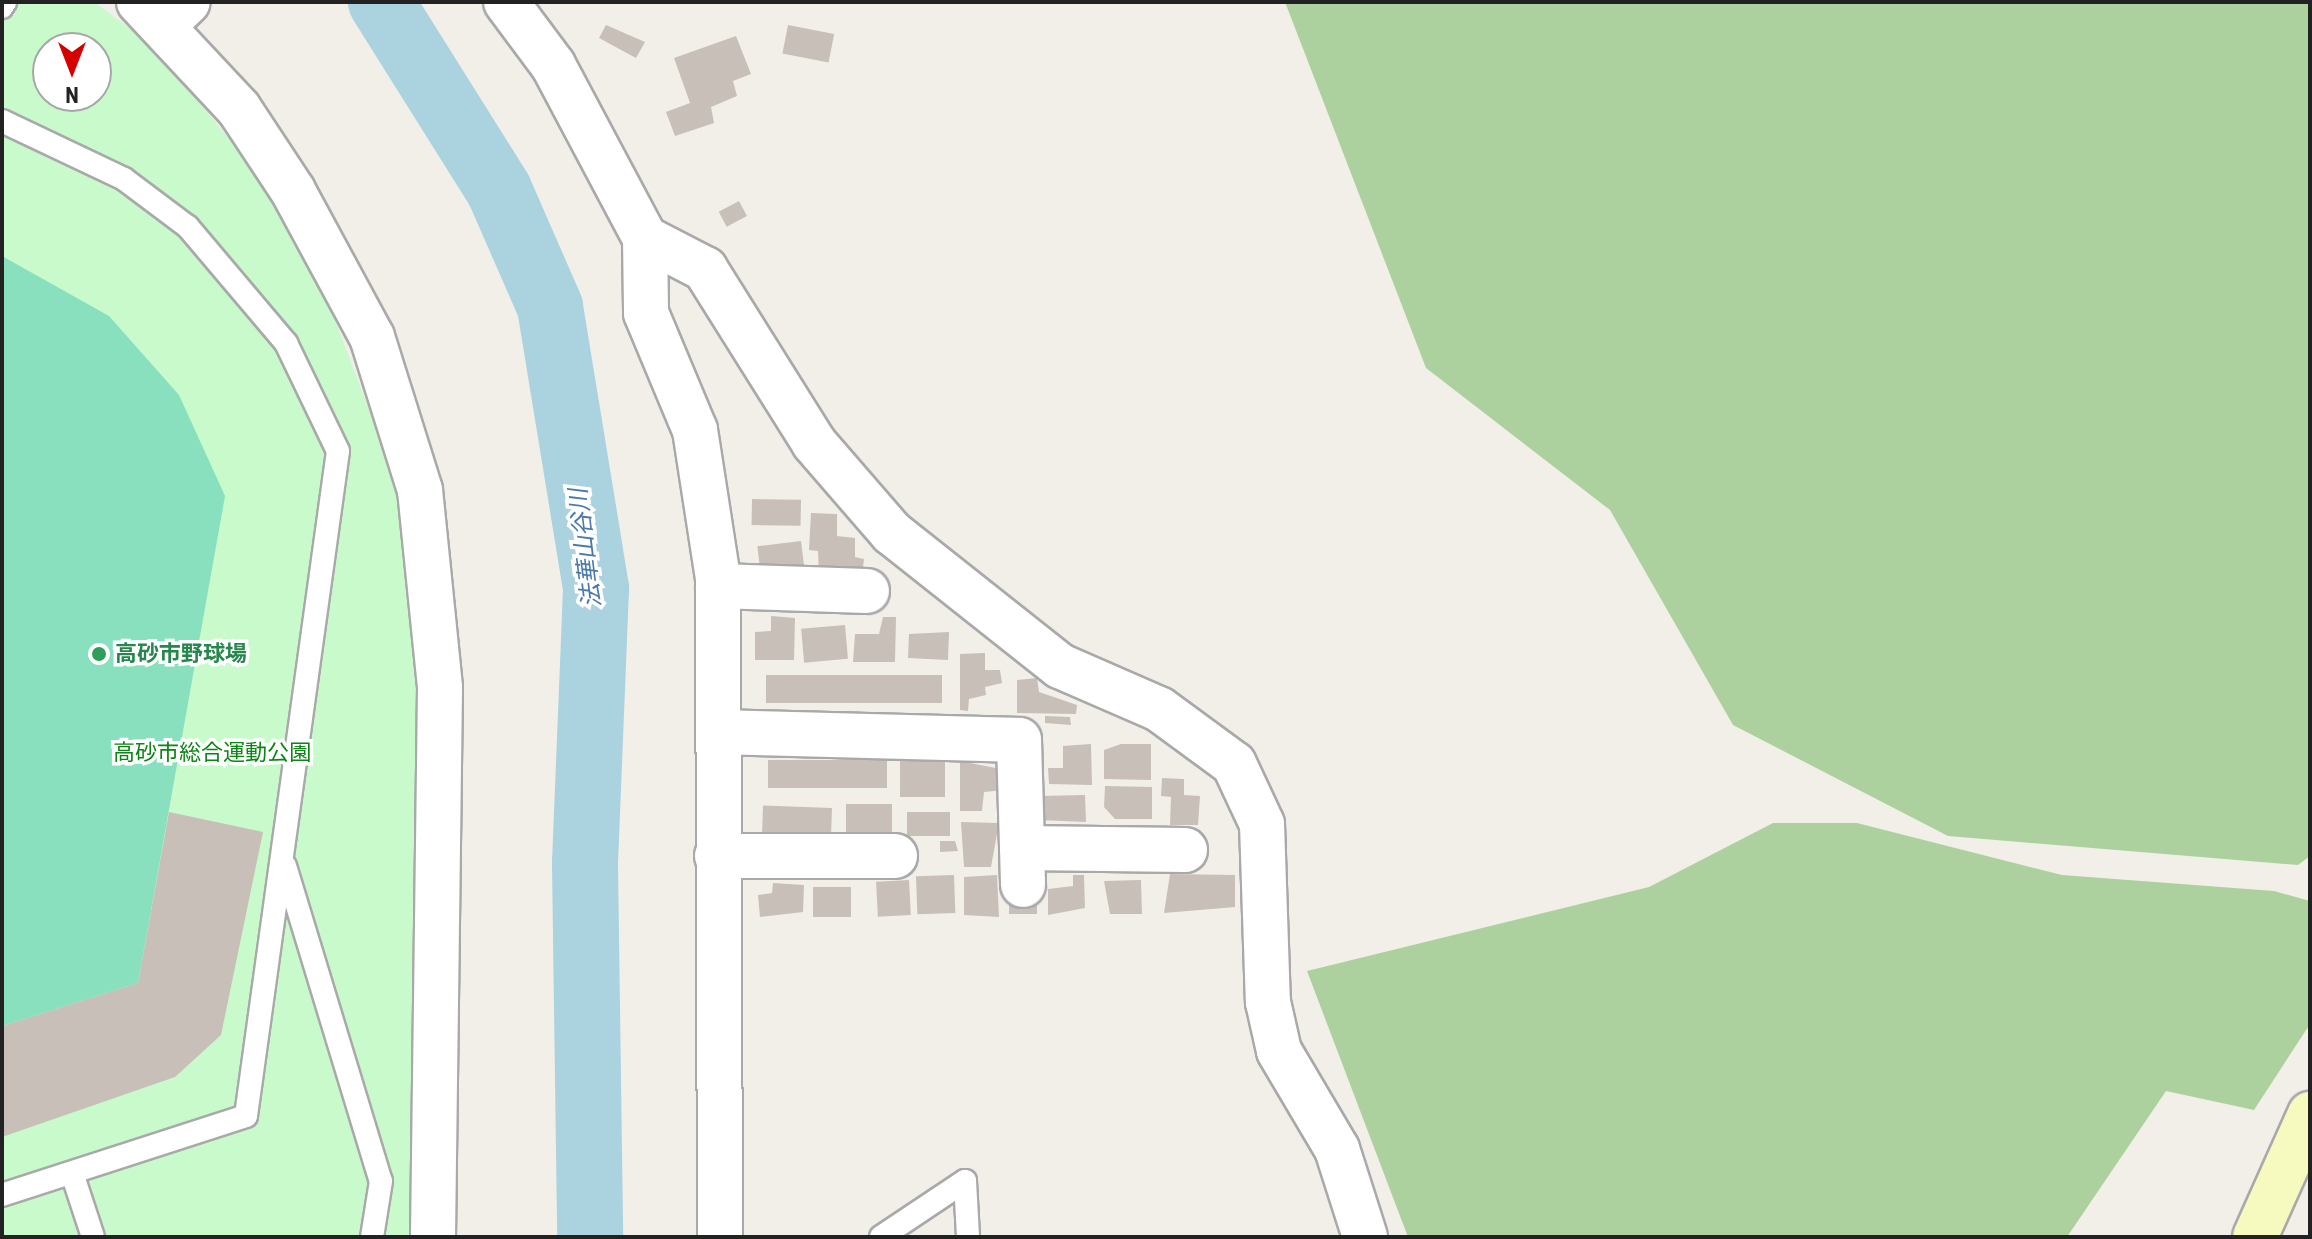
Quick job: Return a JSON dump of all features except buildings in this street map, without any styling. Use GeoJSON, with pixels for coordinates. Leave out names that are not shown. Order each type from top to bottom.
{"type":"FeatureCollection","features":[{"type":"Feature","properties":{"kind":"main road"},"geometry":{"type":"LineString","coordinates":[[2263,1234],[2310,1114]]}},
{"type":"Feature","properties":{"kind":"street"},"geometry":{"type":"LineString","coordinates":[[506,2],[553,65],[645,238],[646,313],[695,430],[718,586],[720,1237]]}},
{"type":"Feature","properties":{"kind":"street"},"geometry":{"type":"LineString","coordinates":[[164,9],[239,109],[300,205],[372,337],[420,490],[440,688],[433,1237]]}},
{"type":"Feature","properties":{"kind":"street"},"geometry":{"type":"LineString","coordinates":[[645,238],[705,269],[814,443],[892,533],[1060,666],[1159,709],[1234,764],[1262,824],[1268,1002],[1279,1051],[1337,1149],[1365,1237]]}},
{"type":"Feature","properties":{"kind":"street"},"geometry":{"type":"LineString","coordinates":[[718,586],[867,591]]}},
{"type":"Feature","properties":{"kind":"street"},"geometry":{"type":"LineString","coordinates":[[719,732],[1019,740],[1023,866],[1185,850]]}},
{"type":"Feature","properties":{"kind":"street"},"geometry":{"type":"LineString","coordinates":[[717,856],[895,856]]}},
{"type":"Feature","properties":{"kind":"lane"},"geometry":{"type":"LineString","coordinates":[[2,121],[124,179],[188,227],[286,343],[338,451],[284,861],[246,1116],[2,1195]]}},
{"type":"Feature","properties":{"kind":"lane"},"geometry":{"type":"LineString","coordinates":[[284,861],[381,1181],[372,1237]]}},
{"type":"Feature","properties":{"kind":"lane"},"geometry":{"type":"LineString","coordinates":[[72,1173],[93,1237]]}},
{"type":"Feature","properties":{"kind":"lane"},"geometry":{"type":"LineString","coordinates":[[881,1237],[965,1181],[968,1237]]}},
{"type":"Feature","properties":{"kind":"green space","name":"高砂市総合運動公園"},"geometry":{"type":"Polygon","coordinates":[[[2,2],[94,2],[150,43],[297,221],[409,514],[424,761],[417,1237],[2,1237],[2,2]]]}},
{"type":"Feature","properties":{"kind":"green space"},"geometry":{"type":"Polygon","coordinates":[[[1285,2],[2310,2],[2310,856],[2298,865],[1948,836],[1733,725],[1610,510],[1426,368],[1285,2]]]}},
{"type":"Feature","properties":{"kind":"green space","name":"高砂市野球場"},"geometry":{"type":"Polygon","coordinates":[[[2,256],[109,316],[179,395],[225,496],[138,983],[2,1026],[2,256]]]}},
{"type":"Feature","properties":{"kind":"green space"},"geometry":{"type":"Polygon","coordinates":[[[1773,823],[1857,823],[2062,875],[2274,891],[2310,901],[2310,1024],[2254,1110],[2166,1091],[2067,1237],[1408,1237],[1307,971],[1649,887],[1773,823]]]}},
{"type":"Feature","properties":{"kind":"waterway","name":"法華山谷川"},"geometry":{"type":"LineString","coordinates":[[381,2],[499,190],[550,307],[596,589],[585,864],[590,1237]]}},
{"type":"Feature","properties":{"kind":"place","name":"高砂市野球場"},"geometry":{"type":"Point","coordinates":[99,654]}}]}
